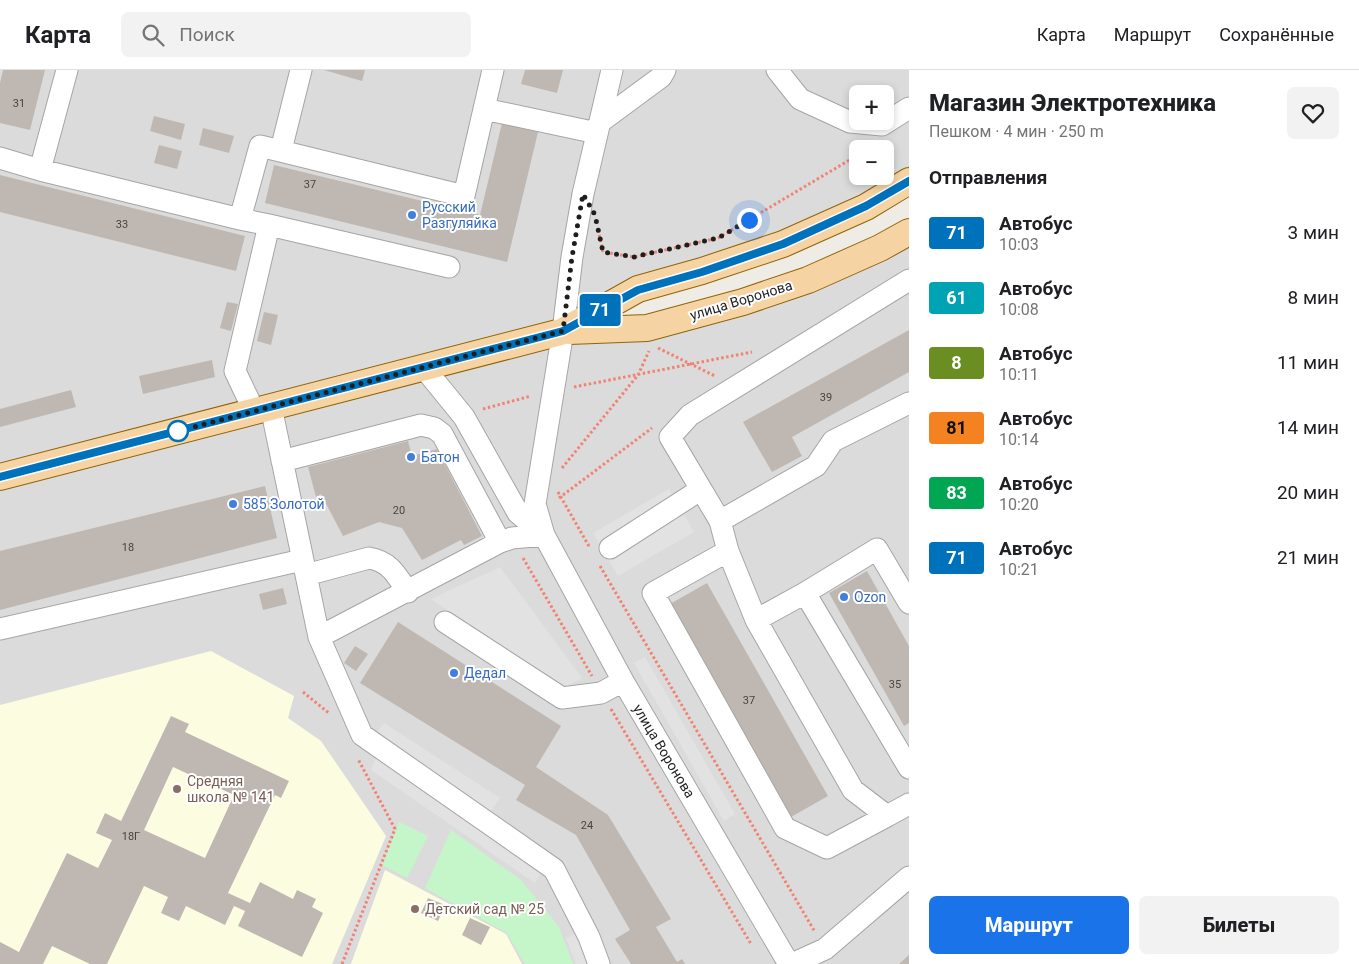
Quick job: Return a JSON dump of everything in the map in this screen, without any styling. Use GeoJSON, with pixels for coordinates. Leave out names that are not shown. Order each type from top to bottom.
{"type":"FeatureCollection","features":[{"type":"Feature","properties":{"kind":"main road","name":"улица Воронова"},"geometry":{"type":"LineString","coordinates":[[562,331],[638,290],[702,272],[783,244],[866,206],[909,181]]}},
{"type":"Feature","properties":{"kind":"main road","name":"улица Воронова"},"geometry":{"type":"LineString","coordinates":[[0,477],[562,331],[647,328],[743,302],[808,280],[880,248],[909,232]]}},
{"type":"Feature","properties":{"kind":"street"},"geometry":{"type":"LineString","coordinates":[[40,170],[67,70]]}},
{"type":"Feature","properties":{"kind":"street"},"geometry":{"type":"LineString","coordinates":[[281,150],[301,70]]}},
{"type":"Feature","properties":{"kind":"street"},"geometry":{"type":"LineString","coordinates":[[240,219],[260,146],[464,196],[493,70]]}},
{"type":"Feature","properties":{"kind":"street"},"geometry":{"type":"LineString","coordinates":[[562,331],[583,194],[612,70]]}},
{"type":"Feature","properties":{"kind":"street"},"geometry":{"type":"LineString","coordinates":[[484,109],[599,128],[660,77],[665,70]]}},
{"type":"Feature","properties":{"kind":"street"},"geometry":{"type":"LineString","coordinates":[[777,70],[800,99],[850,122],[882,125],[909,108]]}},
{"type":"Feature","properties":{"kind":"street"},"geometry":{"type":"LineString","coordinates":[[0,158],[40,170],[240,219],[449,267]]}},
{"type":"Feature","properties":{"kind":"street"},"geometry":{"type":"LineString","coordinates":[[269,225],[235,371],[262,409],[282,461],[319,637],[362,735],[554,869],[589,936],[598,964]]}},
{"type":"Feature","properties":{"kind":"street"},"geometry":{"type":"LineString","coordinates":[[887,816],[853,790],[756,620],[728,551],[720,521],[670,437],[690,415],[909,280]]}},
{"type":"Feature","properties":{"kind":"street","name":"улица Воронова"},"geometry":{"type":"LineString","coordinates":[[562,331],[535,504],[544,535],[623,680],[790,964]]}},
{"type":"Feature","properties":{"kind":"street","name":"улица Воронова"},"geometry":{"type":"LineString","coordinates":[[424,368],[464,417],[518,513],[544,535]]}},
{"type":"Feature","properties":{"kind":"street"},"geometry":{"type":"LineString","coordinates":[[720,521],[816,466],[833,441],[909,403]]}},
{"type":"Feature","properties":{"kind":"street"},"geometry":{"type":"LineString","coordinates":[[282,461],[421,425],[430,426],[442,434],[506,540]]}},
{"type":"Feature","properties":{"kind":"street"},"geometry":{"type":"LineString","coordinates":[[599,552],[700,490]]}},
{"type":"Feature","properties":{"kind":"street"},"geometry":{"type":"LineString","coordinates":[[319,637],[506,540],[544,535]]}},
{"type":"Feature","properties":{"kind":"street"},"geometry":{"type":"LineString","coordinates":[[756,620],[805,593],[877,549],[909,603]]}},
{"type":"Feature","properties":{"kind":"street"},"geometry":{"type":"LineString","coordinates":[[728,551],[653,593],[785,828],[827,848],[909,804]]}},
{"type":"Feature","properties":{"kind":"street"},"geometry":{"type":"LineString","coordinates":[[0,629],[304,567],[369,558],[389,566],[408,592]]}},
{"type":"Feature","properties":{"kind":"street"},"geometry":{"type":"LineString","coordinates":[[805,593],[905,755]]}},
{"type":"Feature","properties":{"kind":"street"},"geometry":{"type":"LineString","coordinates":[[445,622],[562,698],[601,693],[623,680]]}},
{"type":"Feature","properties":{"kind":"street"},"geometry":{"type":"LineString","coordinates":[[790,964],[825,949],[909,877]]}},
{"type":"Feature","properties":{"kind":"path"},"geometry":{"type":"LineString","coordinates":[[597,224],[603,252],[634,257],[718,238],[849,160]]}},
{"type":"Feature","properties":{"kind":"path"},"geometry":{"type":"LineString","coordinates":[[560,471],[638,375],[651,345],[722,380]]}},
{"type":"Feature","properties":{"kind":"path"},"geometry":{"type":"LineString","coordinates":[[574,387],[756,351]]}},
{"type":"Feature","properties":{"kind":"path"},"geometry":{"type":"LineString","coordinates":[[478,410],[530,396]]}},
{"type":"Feature","properties":{"kind":"path"},"geometry":{"type":"LineString","coordinates":[[556,485],[560,498],[599,552],[825,949]]}},
{"type":"Feature","properties":{"kind":"path"},"geometry":{"type":"LineString","coordinates":[[506,540],[601,693],[753,947]]}},
{"type":"Feature","properties":{"kind":"path"},"geometry":{"type":"LineString","coordinates":[[303,692],[332,716]]}},
{"type":"Feature","properties":{"kind":"path"},"geometry":{"type":"LineString","coordinates":[[342,964],[395,828],[358,758]]}},
{"type":"Feature","properties":{"kind":"shaded area"},"geometry":{"type":"Polygon","coordinates":[[[0,70],[909,70],[909,181],[564,331],[647,328],[909,232],[909,964],[0,964],[0,70]]]}},
{"type":"Feature","properties":{"kind":"shaded area"},"geometry":{"type":"Polygon","coordinates":[[[669,489],[694,532],[618,576],[593,533],[669,489]]]}},
{"type":"Feature","properties":{"kind":"shaded area"},"geometry":{"type":"Polygon","coordinates":[[[500,567],[582,678],[561,690],[431,599],[500,567]]]}},
{"type":"Feature","properties":{"kind":"shaded area","name":"Средняя школа № 141"},"geometry":{"type":"Polygon","coordinates":[[[211,651],[294,696],[288,718],[321,741],[386,836],[332,964],[0,964],[0,705],[211,651]]]}},
{"type":"Feature","properties":{"kind":"shaded area"},"geometry":{"type":"Polygon","coordinates":[[[645,657],[735,814],[724,821],[634,663],[645,657]]]}},
{"type":"Feature","properties":{"kind":"shaded area"},"geometry":{"type":"Polygon","coordinates":[[[384,723],[500,798],[491,811],[375,735],[384,723]]]}},
{"type":"Feature","properties":{"kind":"shaded area"},"geometry":{"type":"Polygon","coordinates":[[[376,757],[542,872],[535,883],[371,770],[376,757]]]}},
{"type":"Feature","properties":{"kind":"shaded area","name":"Детский сад № 25"},"geometry":{"type":"Polygon","coordinates":[[[385,870],[506,934],[522,964],[351,964],[385,870]]]}},
{"type":"Feature","properties":{"kind":"shaded area"},"geometry":{"type":"Polygon","coordinates":[[[580,932],[592,964],[576,964],[566,938],[580,932]]]}},
{"type":"Feature","properties":{"kind":"green space"},"geometry":{"type":"Polygon","coordinates":[[[399,822],[428,836],[407,878],[382,865],[399,822]]]}},
{"type":"Feature","properties":{"kind":"green space"},"geometry":{"type":"Polygon","coordinates":[[[451,830],[521,880],[559,927],[573,964],[525,964],[507,933],[425,888],[451,830]]]}},
{"type":"Feature","properties":{"kind":"building"},"geometry":{"type":"Polygon","coordinates":[[[3,70],[45,70],[30,130],[0,123],[0,83],[3,70]]]}},
{"type":"Feature","properties":{"kind":"building"},"geometry":{"type":"Polygon","coordinates":[[[324,70],[365,70],[362,81],[324,70]]]}},
{"type":"Feature","properties":{"kind":"building"},"geometry":{"type":"Polygon","coordinates":[[[525,70],[563,70],[557,93],[521,84],[525,70]]]}},
{"type":"Feature","properties":{"kind":"building"},"geometry":{"type":"Polygon","coordinates":[[[154,116],[185,124],[181,140],[150,131],[154,116]]]}},
{"type":"Feature","properties":{"kind":"building"},"geometry":{"type":"Polygon","coordinates":[[[502,123],[538,132],[507,262],[265,203],[274,165],[480,215],[502,123]]]}},
{"type":"Feature","properties":{"kind":"building"},"geometry":{"type":"Polygon","coordinates":[[[203,128],[234,136],[229,153],[199,145],[203,128]]]}},
{"type":"Feature","properties":{"kind":"building"},"geometry":{"type":"Polygon","coordinates":[[[159,145],[182,151],[177,169],[154,163],[159,145]]]}},
{"type":"Feature","properties":{"kind":"building"},"geometry":{"type":"Polygon","coordinates":[[[0,175],[245,236],[236,271],[0,212],[0,175]]]}},
{"type":"Feature","properties":{"kind":"building"},"geometry":{"type":"Polygon","coordinates":[[[227,302],[238,304],[231,331],[220,328],[227,302]]]}},
{"type":"Feature","properties":{"kind":"building"},"geometry":{"type":"Polygon","coordinates":[[[264,312],[278,315],[271,345],[257,341],[264,312]]]}},
{"type":"Feature","properties":{"kind":"building"},"geometry":{"type":"Polygon","coordinates":[[[909,330],[909,372],[792,437],[802,456],[772,472],[743,422],[909,330]]]}},
{"type":"Feature","properties":{"kind":"building"},"geometry":{"type":"Polygon","coordinates":[[[212,360],[215,377],[143,394],[139,376],[212,360]]]}},
{"type":"Feature","properties":{"kind":"building"},"geometry":{"type":"Polygon","coordinates":[[[71,390],[76,407],[0,427],[0,409],[71,390]]]}},
{"type":"Feature","properties":{"kind":"building"},"geometry":{"type":"Polygon","coordinates":[[[408,441],[412,456],[437,449],[482,536],[464,545],[461,540],[422,560],[402,528],[379,522],[343,536],[321,494],[316,497],[308,467],[408,441]]]}},
{"type":"Feature","properties":{"kind":"building"},"geometry":{"type":"Polygon","coordinates":[[[265,486],[277,538],[0,610],[0,551],[265,486]]]}},
{"type":"Feature","properties":{"kind":"building"},"geometry":{"type":"Polygon","coordinates":[[[867,571],[909,646],[909,723],[904,726],[829,593],[867,571]]]}},
{"type":"Feature","properties":{"kind":"building"},"geometry":{"type":"Polygon","coordinates":[[[707,583],[828,796],[791,817],[670,604],[707,583]]]}},
{"type":"Feature","properties":{"kind":"building"},"geometry":{"type":"Polygon","coordinates":[[[283,588],[287,604],[263,610],[259,594],[283,588]]]}},
{"type":"Feature","properties":{"kind":"building"},"geometry":{"type":"Polygon","coordinates":[[[398,622],[561,726],[536,767],[608,815],[671,919],[656,927],[677,962],[682,959],[685,964],[631,964],[615,939],[630,930],[576,835],[516,800],[525,785],[360,683],[398,622]]]}},
{"type":"Feature","properties":{"kind":"building"},"geometry":{"type":"Polygon","coordinates":[[[355,646],[368,654],[356,671],[344,663],[355,646]]]}},
{"type":"Feature","properties":{"kind":"building"},"geometry":{"type":"Polygon","coordinates":[[[171,716],[189,724],[185,732],[289,781],[281,798],[275,795],[228,893],[250,903],[260,882],[293,899],[297,890],[316,899],[312,907],[323,913],[302,957],[238,926],[245,911],[234,906],[225,925],[186,906],[179,921],[161,913],[168,897],[144,886],[107,964],[90,964],[52,946],[43,964],[0,964],[0,942],[19,952],[67,853],[98,868],[112,840],[96,833],[105,813],[121,821],[171,716]],[[173,767],[144,830],[205,858],[234,795],[173,767]]]}},
{"type":"Feature","properties":{"kind":"building"},"geometry":{"type":"Polygon","coordinates":[[[428,898],[445,905],[438,921],[421,913],[428,898]]]}},
{"type":"Feature","properties":{"kind":"building"},"geometry":{"type":"Polygon","coordinates":[[[470,918],[490,927],[481,945],[462,935],[470,918]]]}},
{"type":"Feature","properties":{"kind":"building"},"geometry":{"type":"Polygon","coordinates":[[[909,955],[909,964],[899,964],[909,955]]]}},
{"type":"Feature","properties":{"kind":"bus line","name":"71"},"geometry":{"type":"LineString","coordinates":[[0,477],[563,331],[638,290],[702,272],[783,244],[866,206],[909,181]]}},
{"type":"Feature","properties":{"kind":"place","name":"Русский Разгуляйка"},"geometry":{"type":"Point","coordinates":[412,215]}},
{"type":"Feature","properties":{"kind":"place","name":"Батон"},"geometry":{"type":"Point","coordinates":[411,457]}},
{"type":"Feature","properties":{"kind":"place","name":"585 Золотой"},"geometry":{"type":"Point","coordinates":[233,504]}},
{"type":"Feature","properties":{"kind":"place","name":"Ozon"},"geometry":{"type":"Point","coordinates":[844,597]}},
{"type":"Feature","properties":{"kind":"place","name":"Дедал"},"geometry":{"type":"Point","coordinates":[454,673]}},
{"type":"Feature","properties":{"kind":"place","name":"Средняя школа № 141"},"geometry":{"type":"Point","coordinates":[177,789]}},
{"type":"Feature","properties":{"kind":"place","name":"Детский сад № 25"},"geometry":{"type":"Point","coordinates":[415,909]}},
{"type":"Feature","properties":{"kind":"route"},"geometry":{"type":"LineString","coordinates":[[178,431],[563,331],[572,257],[583,194],[595,215],[603,252],[634,257],[718,238],[749,220]]}}]}
